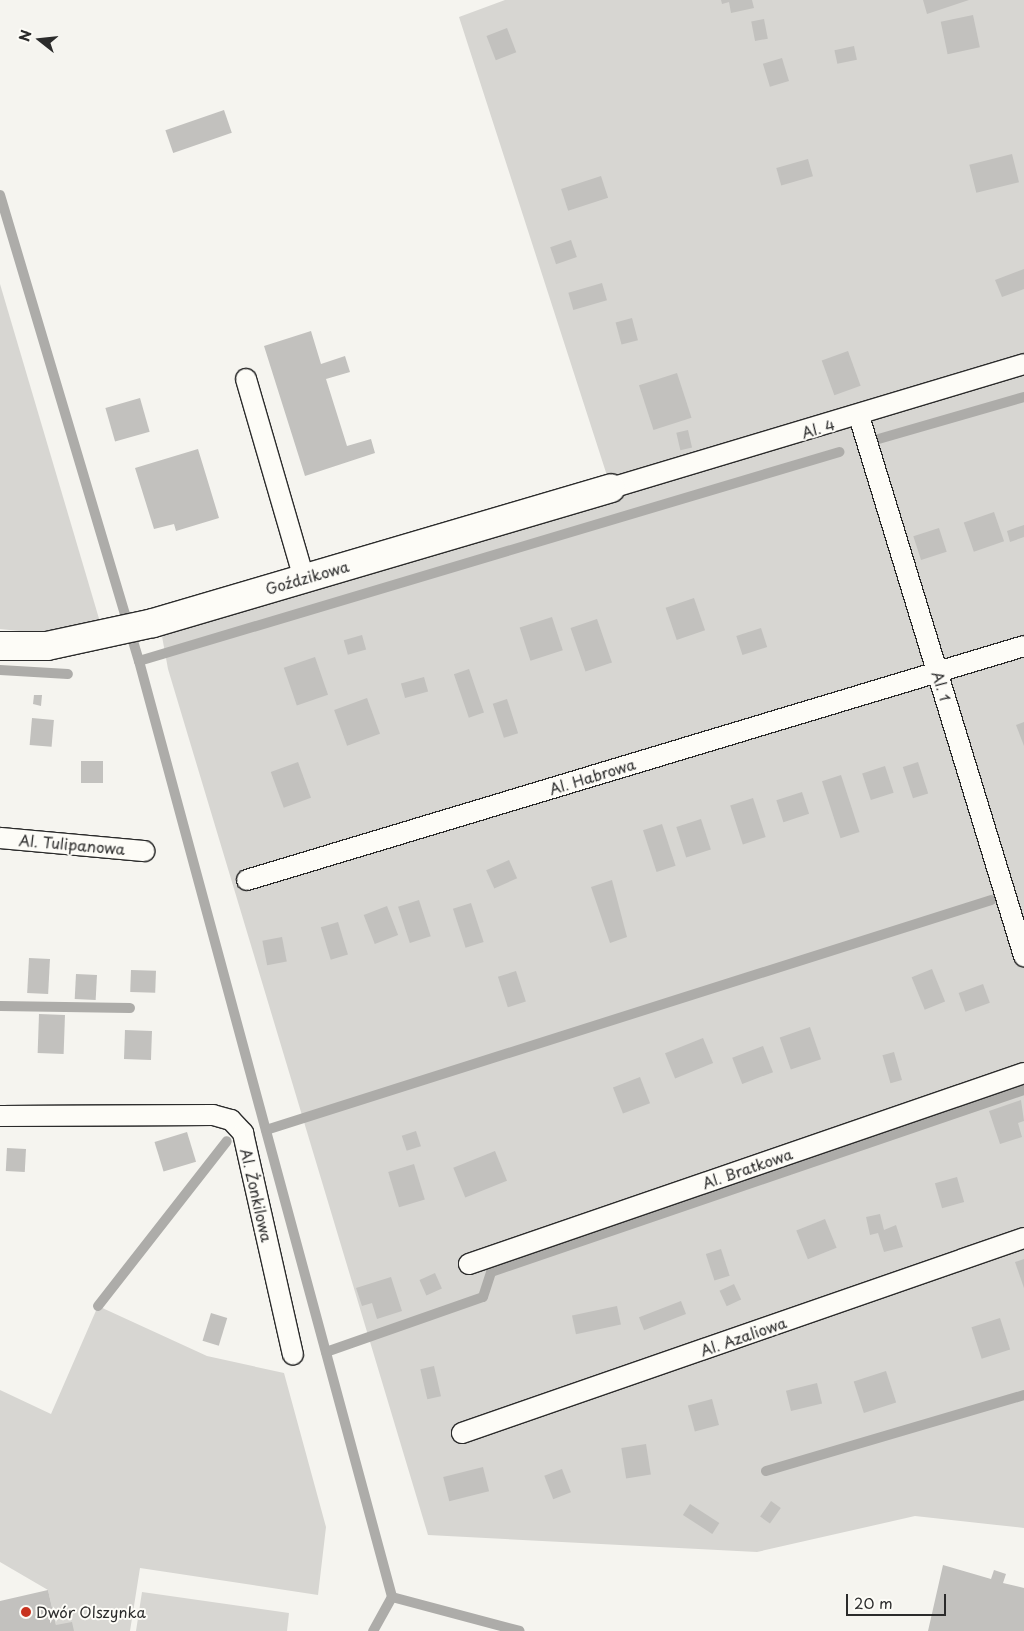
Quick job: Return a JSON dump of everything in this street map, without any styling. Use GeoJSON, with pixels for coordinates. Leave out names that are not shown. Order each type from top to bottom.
{"type":"FeatureCollection","features":[{"type":"Feature","properties":{"kind":"street","name":"Goździkowa"},"geometry":{"type":"LineString","coordinates":[[0,646],[47,646],[113,634],[611,488]]}},
{"type":"Feature","properties":{"kind":"lane","name":"Al. 4"},"geometry":{"type":"LineString","coordinates":[[611,488],[859,416],[1024,364]]}},
{"type":"Feature","properties":{"kind":"lane"},"geometry":{"type":"LineString","coordinates":[[246,379],[304,578]]}},
{"type":"Feature","properties":{"kind":"lane","name":"Al. 1"},"geometry":{"type":"LineString","coordinates":[[859,416],[1024,956]]}},
{"type":"Feature","properties":{"kind":"lane","name":"Al. Habrowa"},"geometry":{"type":"LineString","coordinates":[[247,880],[1024,646]]}},
{"type":"Feature","properties":{"kind":"lane","name":"Al. Tulipanowa"},"geometry":{"type":"LineString","coordinates":[[0,838],[144,851]]}},
{"type":"Feature","properties":{"kind":"lane","name":"Al. Bratkowa"},"geometry":{"type":"LineString","coordinates":[[469,1264],[1024,1073]]}},
{"type":"Feature","properties":{"kind":"lane","name":"Al. Żonkilowa"},"geometry":{"type":"LineString","coordinates":[[0,1116],[213,1115],[231,1120],[243,1133],[293,1354]]}},
{"type":"Feature","properties":{"kind":"lane","name":"Al. Azaliowa"},"geometry":{"type":"LineString","coordinates":[[462,1433],[1024,1238]]}},
{"type":"Feature","properties":{"kind":"shaded area"},"geometry":{"type":"Polygon","coordinates":[[[505,0],[1024,0],[1024,1528],[915,1516],[757,1552],[428,1535],[168,669],[159,620],[611,488],[459,17],[505,0]]]}},
{"type":"Feature","properties":{"kind":"shaded area"},"geometry":{"type":"Polygon","coordinates":[[[0,284],[100,622],[38,633],[0,629],[0,284]]]}},
{"type":"Feature","properties":{"kind":"shaded area"},"geometry":{"type":"Polygon","coordinates":[[[98,1306],[207,1356],[284,1373],[326,1527],[318,1595],[140,1568],[130,1631],[74,1631],[56,1625],[48,1590],[0,1562],[0,1390],[51,1414],[98,1306]]]}},
{"type":"Feature","properties":{"kind":"shaded area"},"geometry":{"type":"Polygon","coordinates":[[[142,1592],[289,1613],[287,1631],[136,1631],[142,1592]]]}},
{"type":"Feature","properties":{"kind":"building"},"geometry":{"type":"Polygon","coordinates":[[[721,0],[752,0],[754,8],[731,13],[729,2],[722,4],[721,0]]]}},
{"type":"Feature","properties":{"kind":"building"},"geometry":{"type":"Polygon","coordinates":[[[923,0],[969,0],[927,14],[923,0]]]}},
{"type":"Feature","properties":{"kind":"building"},"geometry":{"type":"Polygon","coordinates":[[[973,15],[980,47],[948,54],[941,22],[973,15]]]}},
{"type":"Feature","properties":{"kind":"building"},"geometry":{"type":"Polygon","coordinates":[[[764,19],[768,39],[755,41],[751,21],[764,19]]]}},
{"type":"Feature","properties":{"kind":"building"},"geometry":{"type":"Polygon","coordinates":[[[507,28],[516,52],[496,60],[486,36],[507,28]]]}},
{"type":"Feature","properties":{"kind":"building"},"geometry":{"type":"Polygon","coordinates":[[[854,46],[857,60],[837,64],[834,50],[854,46]]]}},
{"type":"Feature","properties":{"kind":"building"},"geometry":{"type":"Polygon","coordinates":[[[782,58],[789,81],[770,87],[763,64],[782,58]]]}},
{"type":"Feature","properties":{"kind":"building"},"geometry":{"type":"Polygon","coordinates":[[[224,110],[232,133],[173,153],[165,130],[224,110]]]}},
{"type":"Feature","properties":{"kind":"building"},"geometry":{"type":"Polygon","coordinates":[[[1012,154],[1019,182],[976,193],[969,165],[1012,154]]]}},
{"type":"Feature","properties":{"kind":"building"},"geometry":{"type":"Polygon","coordinates":[[[808,159],[813,176],[781,185],[776,168],[808,159]]]}},
{"type":"Feature","properties":{"kind":"building"},"geometry":{"type":"Polygon","coordinates":[[[601,176],[608,198],[568,211],[561,189],[601,176]]]}},
{"type":"Feature","properties":{"kind":"building"},"geometry":{"type":"Polygon","coordinates":[[[571,240],[577,257],[556,264],[550,247],[571,240]]]}},
{"type":"Feature","properties":{"kind":"building"},"geometry":{"type":"Polygon","coordinates":[[[1024,269],[1024,289],[1002,297],[995,280],[1024,269]]]}},
{"type":"Feature","properties":{"kind":"building"},"geometry":{"type":"Polygon","coordinates":[[[602,283],[607,300],[573,310],[568,293],[602,283]]]}},
{"type":"Feature","properties":{"kind":"building"},"geometry":{"type":"Polygon","coordinates":[[[632,318],[638,340],[622,345],[616,322],[632,318]]]}},
{"type":"Feature","properties":{"kind":"building"},"geometry":{"type":"Polygon","coordinates":[[[311,331],[321,364],[345,356],[350,372],[326,379],[347,446],[371,439],[375,453],[305,476],[264,346],[311,331]]]}},
{"type":"Feature","properties":{"kind":"building"},"geometry":{"type":"Polygon","coordinates":[[[848,351],[861,386],[834,395],[822,361],[848,351]]]}},
{"type":"Feature","properties":{"kind":"building"},"geometry":{"type":"Polygon","coordinates":[[[677,373],[692,418],[653,430],[639,385],[677,373]]]}},
{"type":"Feature","properties":{"kind":"building"},"geometry":{"type":"Polygon","coordinates":[[[140,398],[150,432],[115,442],[105,408],[140,398]]]}},
{"type":"Feature","properties":{"kind":"building"},"geometry":{"type":"Polygon","coordinates":[[[688,430],[692,448],[680,450],[676,433],[688,430]]]}},
{"type":"Feature","properties":{"kind":"building"},"geometry":{"type":"Polygon","coordinates":[[[198,449],[219,518],[176,531],[174,524],[154,529],[135,468],[198,449]]]}},
{"type":"Feature","properties":{"kind":"building"},"geometry":{"type":"Polygon","coordinates":[[[994,512],[1004,541],[974,552],[964,522],[994,512]]]}},
{"type":"Feature","properties":{"kind":"building"},"geometry":{"type":"Polygon","coordinates":[[[1024,525],[1024,537],[1010,542],[1007,531],[1024,525]]]}},
{"type":"Feature","properties":{"kind":"building"},"geometry":{"type":"Polygon","coordinates":[[[939,528],[947,552],[921,560],[913,536],[939,528]]]}},
{"type":"Feature","properties":{"kind":"building"},"geometry":{"type":"Polygon","coordinates":[[[694,598],[705,630],[677,640],[666,608],[694,598]]]}},
{"type":"Feature","properties":{"kind":"building"},"geometry":{"type":"Polygon","coordinates":[[[552,617],[563,650],[530,661],[520,628],[552,617]]]}},
{"type":"Feature","properties":{"kind":"building"},"geometry":{"type":"Polygon","coordinates":[[[597,619],[612,662],[586,672],[571,628],[597,619]]]}},
{"type":"Feature","properties":{"kind":"building"},"geometry":{"type":"Polygon","coordinates":[[[761,628],[767,647],[742,655],[736,636],[761,628]]]}},
{"type":"Feature","properties":{"kind":"building"},"geometry":{"type":"Polygon","coordinates":[[[362,635],[366,649],[348,655],[344,640],[362,635]]]}},
{"type":"Feature","properties":{"kind":"building"},"geometry":{"type":"Polygon","coordinates":[[[315,657],[328,695],[297,706],[284,668],[315,657]]]}},
{"type":"Feature","properties":{"kind":"building"},"geometry":{"type":"Polygon","coordinates":[[[469,669],[484,712],[469,718],[454,674],[469,669]]]}},
{"type":"Feature","properties":{"kind":"building"},"geometry":{"type":"Polygon","coordinates":[[[424,677],[428,691],[405,698],[401,684],[424,677]]]}},
{"type":"Feature","properties":{"kind":"building"},"geometry":{"type":"Polygon","coordinates":[[[34,695],[42,695],[41,706],[33,704],[34,695]]]}},
{"type":"Feature","properties":{"kind":"building"},"geometry":{"type":"Polygon","coordinates":[[[367,698],[380,734],[347,746],[334,710],[367,698]]]}},
{"type":"Feature","properties":{"kind":"building"},"geometry":{"type":"Polygon","coordinates":[[[507,699],[518,733],[504,738],[493,704],[507,699]]]}},
{"type":"Feature","properties":{"kind":"building"},"geometry":{"type":"Polygon","coordinates":[[[32,718],[54,720],[52,747],[30,745],[32,718]]]}},
{"type":"Feature","properties":{"kind":"building"},"geometry":{"type":"Polygon","coordinates":[[[1024,722],[1024,746],[1016,725],[1024,722]]]}},
{"type":"Feature","properties":{"kind":"building"},"geometry":{"type":"Polygon","coordinates":[[[81,761],[103,761],[103,783],[81,783],[81,761]]]}},
{"type":"Feature","properties":{"kind":"building"},"geometry":{"type":"Polygon","coordinates":[[[298,762],[311,798],[284,808],[271,772],[298,762]]]}},
{"type":"Feature","properties":{"kind":"building"},"geometry":{"type":"Polygon","coordinates":[[[918,762],[928,793],[913,798],[903,767],[918,762]]]}},
{"type":"Feature","properties":{"kind":"building"},"geometry":{"type":"Polygon","coordinates":[[[885,766],[894,793],[871,800],[862,773],[885,766]]]}},
{"type":"Feature","properties":{"kind":"building"},"geometry":{"type":"Polygon","coordinates":[[[841,775],[860,832],[841,838],[822,781],[841,775]]]}},
{"type":"Feature","properties":{"kind":"building"},"geometry":{"type":"Polygon","coordinates":[[[802,792],[809,814],[783,822],[776,800],[802,792]]]}},
{"type":"Feature","properties":{"kind":"building"},"geometry":{"type":"Polygon","coordinates":[[[753,798],[766,837],[743,844],[730,805],[753,798]]]}},
{"type":"Feature","properties":{"kind":"building"},"geometry":{"type":"Polygon","coordinates":[[[701,819],[711,849],[686,857],[676,827],[701,819]]]}},
{"type":"Feature","properties":{"kind":"building"},"geometry":{"type":"Polygon","coordinates":[[[662,824],[676,866],[657,872],[643,830],[662,824]]]}},
{"type":"Feature","properties":{"kind":"building"},"geometry":{"type":"Polygon","coordinates":[[[509,860],[517,878],[494,888],[486,870],[509,860]]]}},
{"type":"Feature","properties":{"kind":"building"},"geometry":{"type":"Polygon","coordinates":[[[612,880],[627,937],[610,943],[591,887],[612,880]]]}},
{"type":"Feature","properties":{"kind":"building"},"geometry":{"type":"Polygon","coordinates":[[[419,900],[431,936],[410,943],[398,907],[419,900]]]}},
{"type":"Feature","properties":{"kind":"building"},"geometry":{"type":"Polygon","coordinates":[[[471,903],[484,942],[466,948],[453,909],[471,903]]]}},
{"type":"Feature","properties":{"kind":"building"},"geometry":{"type":"Polygon","coordinates":[[[387,906],[398,935],[375,944],[364,915],[387,906]]]}},
{"type":"Feature","properties":{"kind":"building"},"geometry":{"type":"Polygon","coordinates":[[[338,922],[348,955],[331,960],[321,927],[338,922]]]}},
{"type":"Feature","properties":{"kind":"building"},"geometry":{"type":"Polygon","coordinates":[[[282,937],[287,962],[267,965],[262,941],[282,937]]]}},
{"type":"Feature","properties":{"kind":"building"},"geometry":{"type":"Polygon","coordinates":[[[29,958],[50,959],[48,994],[27,993],[29,958]]]}},
{"type":"Feature","properties":{"kind":"building"},"geometry":{"type":"Polygon","coordinates":[[[932,969],[945,1001],[925,1010],[912,977],[932,969]]]}},
{"type":"Feature","properties":{"kind":"building"},"geometry":{"type":"Polygon","coordinates":[[[131,970],[156,971],[155,993],[130,992],[131,970]]]}},
{"type":"Feature","properties":{"kind":"building"},"geometry":{"type":"Polygon","coordinates":[[[516,971],[526,1001],[508,1007],[498,977],[516,971]]]}},
{"type":"Feature","properties":{"kind":"building"},"geometry":{"type":"Polygon","coordinates":[[[76,974],[97,975],[96,1000],[75,999],[76,974]]]}},
{"type":"Feature","properties":{"kind":"building"},"geometry":{"type":"Polygon","coordinates":[[[983,984],[990,1003],[965,1012],[959,993],[983,984]]]}},
{"type":"Feature","properties":{"kind":"building"},"geometry":{"type":"Polygon","coordinates":[[[39,1014],[65,1015],[64,1054],[38,1053],[39,1014]]]}},
{"type":"Feature","properties":{"kind":"building"},"geometry":{"type":"Polygon","coordinates":[[[810,1027],[821,1059],[791,1070],[780,1037],[810,1027]]]}},
{"type":"Feature","properties":{"kind":"building"},"geometry":{"type":"Polygon","coordinates":[[[125,1030],[152,1031],[151,1060],[124,1059],[125,1030]]]}},
{"type":"Feature","properties":{"kind":"building"},"geometry":{"type":"Polygon","coordinates":[[[703,1038],[713,1063],[675,1078],[665,1053],[703,1038]]]}},
{"type":"Feature","properties":{"kind":"building"},"geometry":{"type":"Polygon","coordinates":[[[763,1046],[773,1072],[742,1084],[732,1058],[763,1046]]]}},
{"type":"Feature","properties":{"kind":"building"},"geometry":{"type":"Polygon","coordinates":[[[894,1052],[902,1080],[890,1083],[882,1055],[894,1052]]]}},
{"type":"Feature","properties":{"kind":"building"},"geometry":{"type":"Polygon","coordinates":[[[640,1077],[650,1103],[623,1114],[613,1087],[640,1077]]]}},
{"type":"Feature","properties":{"kind":"building"},"geometry":{"type":"Polygon","coordinates":[[[1021,1100],[1024,1121],[1018,1123],[1022,1137],[1000,1144],[989,1111],[1021,1100]]]}},
{"type":"Feature","properties":{"kind":"building"},"geometry":{"type":"Polygon","coordinates":[[[416,1131],[421,1146],[407,1151],[402,1136],[416,1131]]]}},
{"type":"Feature","properties":{"kind":"building"},"geometry":{"type":"Polygon","coordinates":[[[187,1132],[196,1162],[164,1172],[154,1142],[187,1132]]]}},
{"type":"Feature","properties":{"kind":"building"},"geometry":{"type":"Polygon","coordinates":[[[7,1148],[26,1149],[25,1172],[6,1171],[7,1148]]]}},
{"type":"Feature","properties":{"kind":"building"},"geometry":{"type":"Polygon","coordinates":[[[495,1151],[507,1181],[465,1198],[453,1168],[495,1151]]]}},
{"type":"Feature","properties":{"kind":"building"},"geometry":{"type":"Polygon","coordinates":[[[414,1164],[425,1199],[399,1207],[388,1172],[414,1164]]]}},
{"type":"Feature","properties":{"kind":"building"},"geometry":{"type":"Polygon","coordinates":[[[957,1177],[964,1202],[942,1208],[935,1183],[957,1177]]]}},
{"type":"Feature","properties":{"kind":"building"},"geometry":{"type":"Polygon","coordinates":[[[880,1214],[884,1230],[896,1225],[903,1247],[884,1252],[878,1233],[870,1235],[866,1217],[880,1214]]]}},
{"type":"Feature","properties":{"kind":"building"},"geometry":{"type":"Polygon","coordinates":[[[825,1219],[837,1248],[808,1259],[796,1231],[825,1219]]]}},
{"type":"Feature","properties":{"kind":"building"},"geometry":{"type":"Polygon","coordinates":[[[721,1249],[730,1276],[714,1281],[706,1254],[721,1249]]]}},
{"type":"Feature","properties":{"kind":"building"},"geometry":{"type":"Polygon","coordinates":[[[1024,1259],[1024,1288],[1015,1262],[1024,1259]]]}},
{"type":"Feature","properties":{"kind":"building"},"geometry":{"type":"Polygon","coordinates":[[[435,1273],[442,1289],[426,1295],[419,1280],[435,1273]]]}},
{"type":"Feature","properties":{"kind":"building"},"geometry":{"type":"Polygon","coordinates":[[[391,1277],[402,1311],[377,1319],[372,1303],[362,1306],[356,1288],[391,1277]]]}},
{"type":"Feature","properties":{"kind":"building"},"geometry":{"type":"Polygon","coordinates":[[[734,1284],[741,1299],[727,1306],[719,1291],[734,1284]]]}},
{"type":"Feature","properties":{"kind":"building"},"geometry":{"type":"Polygon","coordinates":[[[681,1301],[686,1314],[644,1330],[639,1317],[681,1301]]]}},
{"type":"Feature","properties":{"kind":"building"},"geometry":{"type":"Polygon","coordinates":[[[617,1306],[621,1325],[576,1334],[572,1316],[617,1306]]]}},
{"type":"Feature","properties":{"kind":"building"},"geometry":{"type":"Polygon","coordinates":[[[211,1313],[227,1318],[219,1346],[203,1341],[211,1313]]]}},
{"type":"Feature","properties":{"kind":"building"},"geometry":{"type":"Polygon","coordinates":[[[1000,1318],[1010,1349],[982,1359],[971,1327],[1000,1318]]]}},
{"type":"Feature","properties":{"kind":"building"},"geometry":{"type":"Polygon","coordinates":[[[434,1366],[441,1396],[427,1399],[420,1369],[434,1366]]]}},
{"type":"Feature","properties":{"kind":"building"},"geometry":{"type":"Polygon","coordinates":[[[886,1371],[896,1402],[864,1413],[854,1382],[886,1371]]]}},
{"type":"Feature","properties":{"kind":"building"},"geometry":{"type":"Polygon","coordinates":[[[817,1383],[822,1403],[791,1411],[786,1391],[817,1383]]]}},
{"type":"Feature","properties":{"kind":"building"},"geometry":{"type":"Polygon","coordinates":[[[712,1399],[719,1425],[695,1432],[688,1405],[712,1399]]]}},
{"type":"Feature","properties":{"kind":"building"},"geometry":{"type":"Polygon","coordinates":[[[646,1444],[651,1475],[626,1479],[621,1448],[646,1444]]]}},
{"type":"Feature","properties":{"kind":"building"},"geometry":{"type":"Polygon","coordinates":[[[483,1467],[489,1491],[449,1501],[443,1477],[483,1467]]]}},
{"type":"Feature","properties":{"kind":"building"},"geometry":{"type":"Polygon","coordinates":[[[562,1469],[571,1492],[553,1499],[544,1476],[562,1469]]]}},
{"type":"Feature","properties":{"kind":"building"},"geometry":{"type":"Polygon","coordinates":[[[771,1501],[781,1508],[770,1523],[760,1517],[771,1501]]]}},
{"type":"Feature","properties":{"kind":"building"},"geometry":{"type":"Polygon","coordinates":[[[690,1504],[719,1523],[712,1534],[683,1515],[690,1504]]]}},
{"type":"Feature","properties":{"kind":"building"},"geometry":{"type":"Polygon","coordinates":[[[943,1565],[991,1579],[994,1570],[1006,1574],[1003,1583],[1024,1588],[1024,1631],[928,1631],[943,1565]]]}},
{"type":"Feature","properties":{"kind":"building","name":"Dwór Olszynka"},"geometry":{"type":"Polygon","coordinates":[[[48,1590],[56,1625],[72,1622],[74,1631],[0,1631],[0,1601],[48,1590]]]}},
{"type":"Feature","properties":{"kind":"waterway"},"geometry":{"type":"LineString","coordinates":[[0,195],[139,661],[392,1597],[373,1631]]}},
{"type":"Feature","properties":{"kind":"waterway"},"geometry":{"type":"LineString","coordinates":[[875,440],[1024,397]]}},
{"type":"Feature","properties":{"kind":"waterway"},"geometry":{"type":"LineString","coordinates":[[139,661],[839,452]]}},
{"type":"Feature","properties":{"kind":"waterway"},"geometry":{"type":"LineString","coordinates":[[0,670],[68,674]]}},
{"type":"Feature","properties":{"kind":"waterway"},"geometry":{"type":"LineString","coordinates":[[266,1130],[991,900]]}},
{"type":"Feature","properties":{"kind":"waterway"},"geometry":{"type":"LineString","coordinates":[[0,1006],[130,1008]]}},
{"type":"Feature","properties":{"kind":"waterway"},"geometry":{"type":"LineString","coordinates":[[326,1352],[483,1297],[491,1272],[1024,1090]]}},
{"type":"Feature","properties":{"kind":"waterway"},"geometry":{"type":"LineString","coordinates":[[98,1306],[227,1141]]}},
{"type":"Feature","properties":{"kind":"waterway"},"geometry":{"type":"LineString","coordinates":[[766,1471],[1024,1395]]}},
{"type":"Feature","properties":{"kind":"waterway"},"geometry":{"type":"LineString","coordinates":[[392,1597],[520,1631]]}},
{"type":"Feature","properties":{"kind":"place","name":"Dwór Olszynka"},"geometry":{"type":"Point","coordinates":[26,1612]}}]}
